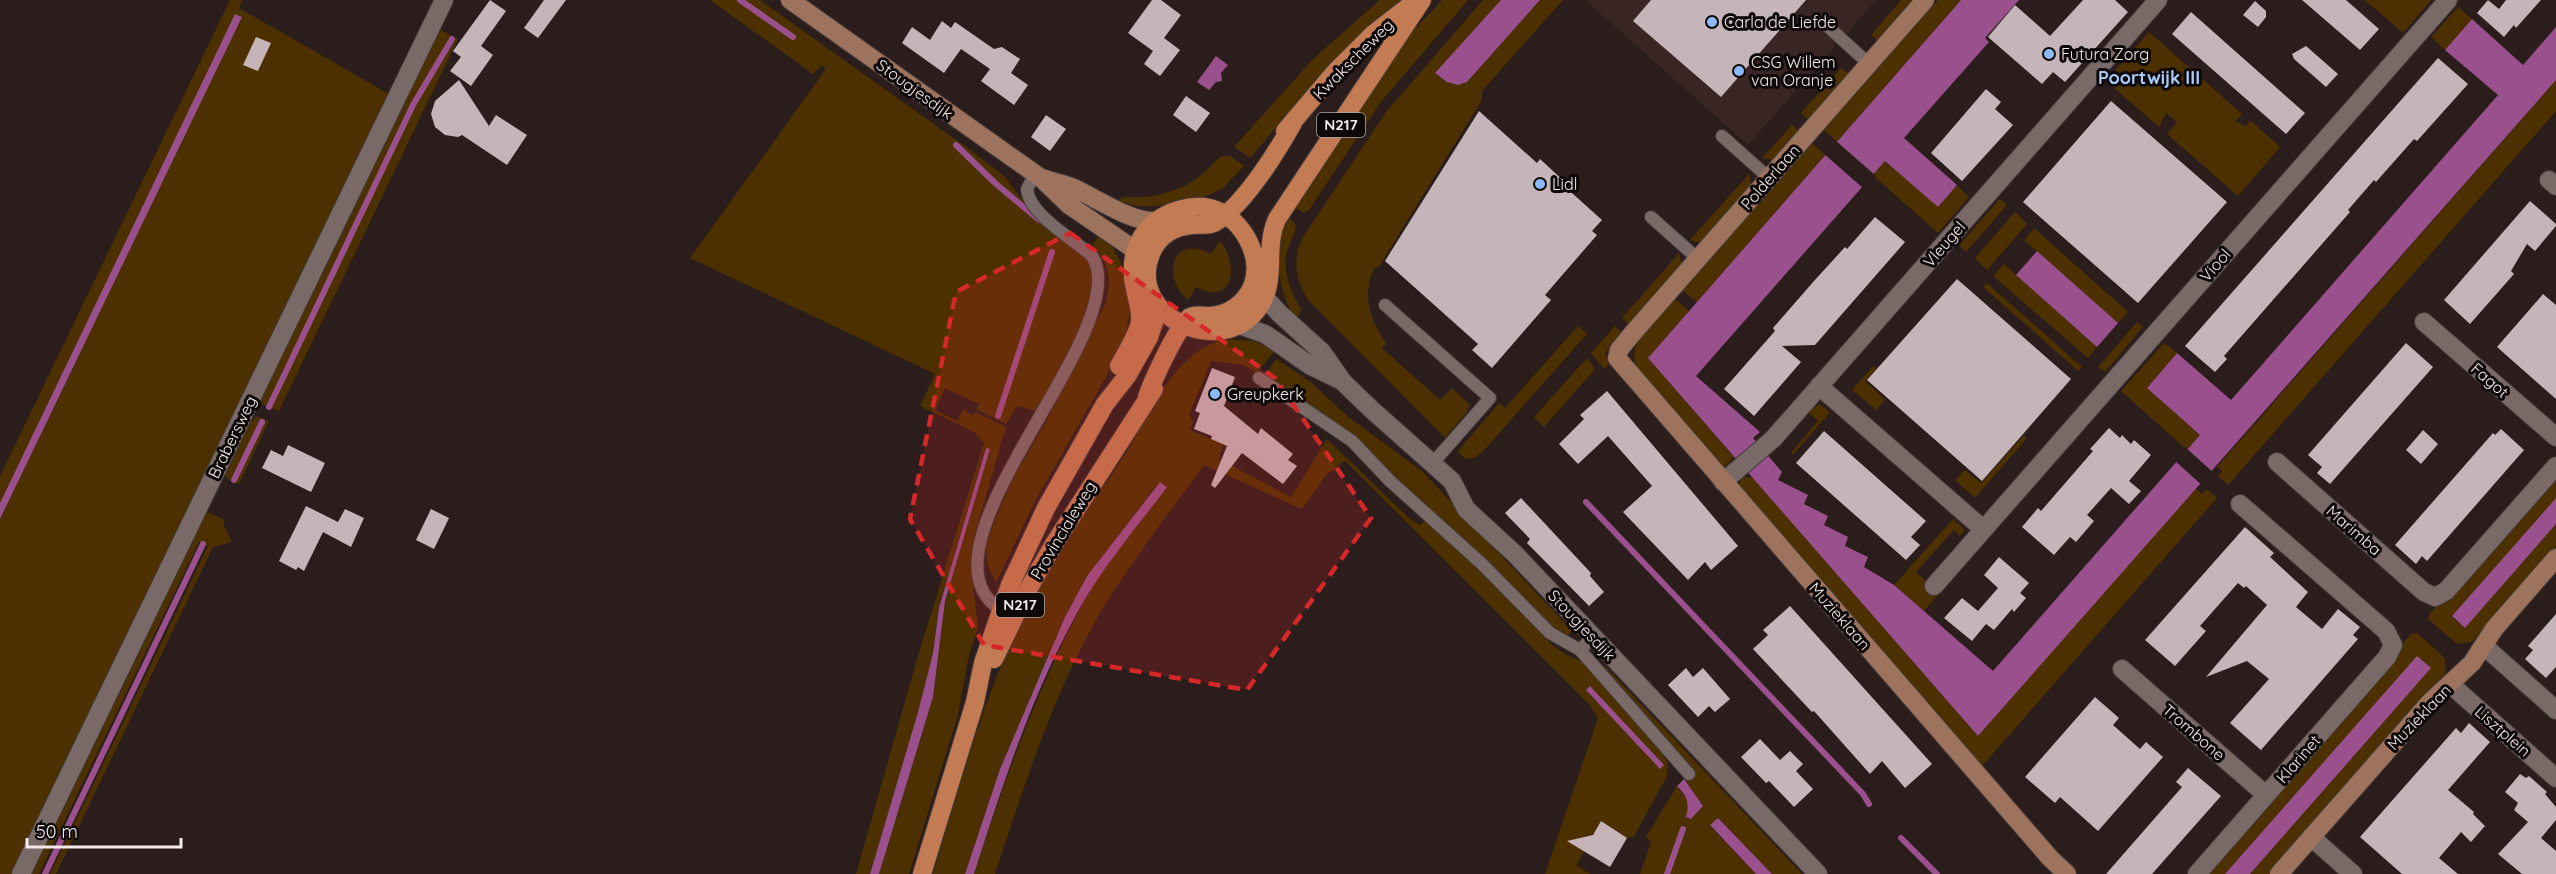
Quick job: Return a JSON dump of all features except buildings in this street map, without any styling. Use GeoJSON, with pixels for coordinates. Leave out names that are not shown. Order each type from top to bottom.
{"type":"FeatureCollection","features":[{"type":"Feature","properties":{"kind":"main road","name":"Kwakscheweg"},"geometry":{"type":"LineString","coordinates":[[1217,212],[1219,205],[1270,144],[1293,123],[1335,72],[1365,42],[1417,0]]}},
{"type":"Feature","properties":{"kind":"main road","name":"Kwakscheweg"},"geometry":{"type":"LineString","coordinates":[[1265,298],[1271,275],[1270,235],[1277,219],[1422,0]]}},
{"type":"Feature","properties":{"kind":"main road"},"geometry":{"type":"LineString","coordinates":[[1148,264],[1135,250],[1145,231],[1156,221],[1178,211],[1217,212],[1239,227],[1251,248],[1256,268],[1253,283],[1244,300],[1234,309],[1216,316],[1191,316],[1184,326]]}},
{"type":"Feature","properties":{"kind":"main road","name":"N217"},"geometry":{"type":"LineString","coordinates":[[1155,302],[1149,286],[1148,264],[1155,246],[1167,233],[1185,226],[1210,226],[1217,212]]}},
{"type":"Feature","properties":{"kind":"main road","name":"Provincialeweg"},"geometry":{"type":"LineString","coordinates":[[1105,404],[1117,370],[1139,324],[1139,306],[1132,272],[1135,250]]}},
{"type":"Feature","properties":{"kind":"main road"},"geometry":{"type":"LineString","coordinates":[[1155,302],[1168,316],[1184,326],[1203,332],[1221,331],[1239,325],[1255,313],[1265,298],[1253,283]]}},
{"type":"Feature","properties":{"kind":"main road","name":"Provincialeweg"},"geometry":{"type":"LineString","coordinates":[[922,874],[975,702],[983,663],[1001,610],[1033,534],[1105,404],[1127,376],[1152,332],[1156,316],[1155,302]]}},
{"type":"Feature","properties":{"kind":"main road","name":"Provincialeweg"},"geometry":{"type":"LineString","coordinates":[[1147,397],[1157,370],[1184,326]]}},
{"type":"Feature","properties":{"kind":"main road","name":"Provincialeweg"},"geometry":{"type":"LineString","coordinates":[[975,702],[1037,572],[1147,397],[1167,374],[1192,338],[1203,332]]}},
{"type":"Feature","properties":{"kind":"street","name":"Brabersweg"},"geometry":{"type":"LineString","coordinates":[[21,874],[444,0]]}},
{"type":"Feature","properties":{"kind":"street","name":"Stougjesdijk"},"geometry":{"type":"LineString","coordinates":[[790,0],[1038,176],[1074,209],[1135,250]]}},
{"type":"Feature","properties":{"kind":"street","name":"Polderlaan"},"geometry":{"type":"LineString","coordinates":[[1617,355],[1632,334],[1925,0]]}},
{"type":"Feature","properties":{"kind":"street","name":"Vleugel"},"geometry":{"type":"LineString","coordinates":[[1723,482],[1765,447],[2158,0]]}},
{"type":"Feature","properties":{"kind":"street","name":"Viool"},"geometry":{"type":"LineString","coordinates":[[1934,586],[2448,0]]}},
{"type":"Feature","properties":{"kind":"street","name":"Stougjesdijk"},"geometry":{"type":"LineString","coordinates":[[1038,176],[1074,188],[1134,217],[1156,221]]}},
{"type":"Feature","properties":{"kind":"street","name":"Stougjesdijk"},"geometry":{"type":"LineString","coordinates":[[1265,298],[1322,352],[1343,381],[1452,481],[1468,511],[1515,554],[1818,874]]}},
{"type":"Feature","properties":{"kind":"street","name":"Fagot"},"geometry":{"type":"LineString","coordinates":[[2424,322],[2556,437]]}},
{"type":"Feature","properties":{"kind":"street","name":"Stougjesdijk"},"geometry":{"type":"LineString","coordinates":[[1239,325],[1265,334],[1311,366],[1343,381]]}},
{"type":"Feature","properties":{"kind":"street","name":"Muzieklaan"},"geometry":{"type":"LineString","coordinates":[[1617,355],[1621,365],[2050,858],[2067,874]]}},
{"type":"Feature","properties":{"kind":"street"},"geometry":{"type":"LineString","coordinates":[[1819,386],[1983,529]]}},
{"type":"Feature","properties":{"kind":"street","name":"Marimba"},"geometry":{"type":"LineString","coordinates":[[2277,462],[2424,592],[2432,596],[2439,596],[2446,591],[2556,466]]}},
{"type":"Feature","properties":{"kind":"street","name":"Klarinet"},"geometry":{"type":"LineString","coordinates":[[2197,874],[2392,650],[2392,640],[2386,631],[2240,504]]}},
{"type":"Feature","properties":{"kind":"street","name":"Muzieklaan"},"geometry":{"type":"LineString","coordinates":[[2279,874],[2430,702],[2472,663],[2498,625],[2556,558]]}},
{"type":"Feature","properties":{"kind":"street"},"geometry":{"type":"LineString","coordinates":[[2484,646],[2556,710]]}},
{"type":"Feature","properties":{"kind":"street","name":"Trombone"},"geometry":{"type":"LineString","coordinates":[[2122,669],[2266,795]]}},
{"type":"Feature","properties":{"kind":"street","name":"Lisztplein"},"geometry":{"type":"LineString","coordinates":[[2450,684],[2556,778]]}},
{"type":"Feature","properties":{"kind":"street"},"geometry":{"type":"LineString","coordinates":[[2311,837],[2353,874]]}},
{"type":"Feature","properties":{"kind":"lane"},"geometry":{"type":"LineString","coordinates":[[1822,22],[1869,64]]}},
{"type":"Feature","properties":{"kind":"lane"},"geometry":{"type":"LineString","coordinates":[[1722,136],[1769,178]]}},
{"type":"Feature","properties":{"kind":"lane"},"geometry":{"type":"LineString","coordinates":[[1001,610],[989,599],[980,581],[978,561],[981,538],[1002,484],[1084,333],[1098,297],[1100,280],[1097,265],[1092,256],[1036,209],[1030,201],[1027,189],[1038,176]]}},
{"type":"Feature","properties":{"kind":"lane"},"geometry":{"type":"LineString","coordinates":[[1651,217],[1698,259]]}},
{"type":"Feature","properties":{"kind":"lane"},"geometry":{"type":"LineString","coordinates":[[1384,305],[1490,398],[1432,464]]}},
{"type":"Feature","properties":{"kind":"lane"},"geometry":{"type":"LineString","coordinates":[[1260,378],[1326,421],[1352,441],[1390,481],[1482,564],[1550,633],[1580,650],[1689,774]]}},
{"type":"Feature","properties":{"kind":"lane"},"geometry":{"type":"LineString","coordinates":[[1580,650],[1593,637]]}},
{"type":"Feature","properties":{"kind":"highlighted area"},"geometry":{"type":"Polygon","coordinates":[[[1070,233],[1275,378],[1371,518],[1247,690],[984,645],[910,519],[956,292],[1070,233]]]}},
{"type":"Feature","properties":{"kind":"shaded area"},"geometry":{"type":"Polygon","coordinates":[[[230,0],[242,0],[239,8],[389,94],[13,874],[0,874],[0,519],[242,17],[235,15],[0,503],[0,476],[230,0]]]}},
{"type":"Feature","properties":{"kind":"shaded area"},"geometry":{"type":"Polygon","coordinates":[[[710,0],[760,0],[973,152],[1004,176],[1031,211],[1086,256],[1095,279],[1079,331],[1036,411],[1017,406],[1006,424],[976,409],[979,404],[945,388],[935,410],[957,421],[963,410],[973,415],[975,412],[1006,427],[973,540],[971,569],[978,627],[968,659],[958,715],[909,874],[879,874],[933,697],[945,601],[990,450],[985,449],[939,608],[933,653],[918,712],[870,874],[856,874],[917,659],[984,443],[974,432],[920,406],[935,374],[690,258],[826,69],[822,65],[813,74],[710,0]]]}},
{"type":"Feature","properties":{"kind":"shaded area"},"geometry":{"type":"Polygon","coordinates":[[[1380,0],[1404,0],[1332,62],[1250,158],[1234,147],[1313,59],[1380,0]]]}},
{"type":"Feature","properties":{"kind":"shaded area"},"geometry":{"type":"Polygon","coordinates":[[[1442,0],[1468,0],[1380,103],[1309,210],[1304,213],[1294,207],[1412,32],[1442,0]]]}},
{"type":"Feature","properties":{"kind":"shaded area"},"geometry":{"type":"Polygon","coordinates":[[[1483,0],[1501,0],[1436,73],[1450,83],[1467,82],[1540,0],[1563,0],[1482,91],[1482,100],[1378,268],[1375,267],[1368,296],[1372,316],[1386,343],[1382,348],[1440,400],[1452,388],[1470,405],[1467,412],[1445,438],[1310,302],[1298,279],[1296,262],[1303,237],[1386,112],[1483,0]]]}},
{"type":"Feature","properties":{"kind":"shaded area"},"geometry":{"type":"Polygon","coordinates":[[[1501,0],[1540,0],[1467,82],[1458,85],[1447,82],[1435,73],[1501,0]]]}},
{"type":"Feature","properties":{"kind":"shaded area","name":"CSG Willem van Oranje"},"geometry":{"type":"Polygon","coordinates":[[[1585,0],[1876,0],[1748,145],[1585,0]]]}},
{"type":"Feature","properties":{"kind":"shaded area"},"geometry":{"type":"Polygon","coordinates":[[[1901,0],[1914,0],[1878,41],[1871,35],[1901,0]]]}},
{"type":"Feature","properties":{"kind":"shaded area"},"geometry":{"type":"Polygon","coordinates":[[[1938,0],[1961,0],[1697,302],[1682,290],[1812,143],[1823,153],[1835,140],[1824,130],[1938,0]]]}},
{"type":"Feature","properties":{"kind":"shaded area"},"geometry":{"type":"Polygon","coordinates":[[[1961,0],[2019,0],[1985,38],[1989,42],[1904,138],[1957,185],[1938,207],[1885,161],[1696,376],[1760,432],[1753,438],[1782,472],[1778,480],[1808,495],[1804,504],[1828,516],[1824,525],[1848,537],[1845,546],[1868,557],[1864,567],[1894,585],[1993,671],[2200,435],[2147,388],[2177,353],[2231,400],[2498,95],[2445,50],[2472,19],[2523,65],[2556,27],[2556,80],[1978,736],[1648,358],[1961,0]]]}},
{"type":"Feature","properties":{"kind":"shaded area"},"geometry":{"type":"Polygon","coordinates":[[[2365,0],[2431,0],[2403,33],[2365,0]]]}},
{"type":"Feature","properties":{"kind":"shaded area"},"geometry":{"type":"Polygon","coordinates":[[[2458,7],[2472,19],[2445,50],[2431,37],[2458,7]]]}},
{"type":"Feature","properties":{"kind":"shaded area"},"geometry":{"type":"Polygon","coordinates":[[[235,14],[242,17],[0,519],[0,503],[235,14]]]}},
{"type":"Feature","properties":{"kind":"shaded area"},"geometry":{"type":"Polygon","coordinates":[[[439,29],[458,39],[279,411],[263,405],[260,399],[439,29]]]}},
{"type":"Feature","properties":{"kind":"shaded area"},"geometry":{"type":"Polygon","coordinates":[[[2149,32],[2242,114],[2236,121],[2246,127],[2250,120],[2280,147],[2238,196],[2167,134],[2177,122],[2166,113],[2159,127],[2106,81],[2149,32]]]}},
{"type":"Feature","properties":{"kind":"shaded area"},"geometry":{"type":"Polygon","coordinates":[[[1216,56],[1228,65],[1221,73],[1222,81],[1216,82],[1209,90],[1197,82],[1216,56]]]}},
{"type":"Feature","properties":{"kind":"shaded area"},"geometry":{"type":"Polygon","coordinates":[[[1841,68],[1849,74],[1809,120],[1801,113],[1841,68]]]}},
{"type":"Feature","properties":{"kind":"shaded area"},"geometry":{"type":"Polygon","coordinates":[[[2556,80],[2556,111],[2228,485],[2218,476],[2222,471],[2217,467],[2556,80]]]}},
{"type":"Feature","properties":{"kind":"shaded area"},"geometry":{"type":"Polygon","coordinates":[[[1792,125],[1799,131],[1773,160],[1762,158],[1792,125]]]}},
{"type":"Feature","properties":{"kind":"shaded area"},"geometry":{"type":"Polygon","coordinates":[[[1222,156],[1230,156],[1244,166],[1223,188],[1207,196],[1158,206],[1136,206],[1119,201],[1122,197],[1153,196],[1173,191],[1200,176],[1222,156]]]}},
{"type":"Feature","properties":{"kind":"shaded area"},"geometry":{"type":"Polygon","coordinates":[[[1885,161],[1938,206],[1957,185],[1969,197],[1938,233],[1876,178],[1874,174],[1885,161]]]}},
{"type":"Feature","properties":{"kind":"shaded area"},"geometry":{"type":"Polygon","coordinates":[[[1749,174],[1751,185],[1700,243],[1690,240],[1749,174]]]}},
{"type":"Feature","properties":{"kind":"shaded area"},"geometry":{"type":"Polygon","coordinates":[[[2000,199],[2007,205],[1966,252],[1959,245],[2000,199]]]}},
{"type":"Feature","properties":{"kind":"shaded area"},"geometry":{"type":"Polygon","coordinates":[[[2015,212],[2027,224],[1987,270],[1975,258],[2015,212]]]}},
{"type":"Feature","properties":{"kind":"shaded area"},"geometry":{"type":"Polygon","coordinates":[[[1288,216],[1296,225],[1286,256],[1286,272],[1301,309],[1297,321],[1285,297],[1279,270],[1280,242],[1288,216]]]}},
{"type":"Feature","properties":{"kind":"shaded area"},"geometry":{"type":"Polygon","coordinates":[[[2034,228],[2128,312],[2118,323],[2024,240],[2034,228]]]}},
{"type":"Feature","properties":{"kind":"shaded area"},"geometry":{"type":"Polygon","coordinates":[[[1101,233],[1112,246],[1122,265],[1130,309],[1126,334],[1106,377],[1034,503],[996,583],[988,565],[986,548],[994,522],[1013,479],[1049,416],[1106,302],[1109,286],[1108,271],[1098,251],[1092,245],[1101,233]]]}},
{"type":"Feature","properties":{"kind":"shaded area"},"geometry":{"type":"Polygon","coordinates":[[[1220,241],[1230,261],[1231,271],[1225,288],[1218,292],[1208,292],[1196,287],[1188,300],[1180,291],[1175,280],[1174,260],[1179,253],[1187,249],[1197,249],[1211,254],[1220,241]]]}},
{"type":"Feature","properties":{"kind":"shaded area"},"geometry":{"type":"Polygon","coordinates":[[[2037,251],[2118,323],[2097,347],[2016,275],[2037,251]]]}},
{"type":"Feature","properties":{"kind":"shaded area"},"geometry":{"type":"Polygon","coordinates":[[[1679,253],[1682,264],[1629,324],[1622,318],[1679,253]]]}},
{"type":"Feature","properties":{"kind":"shaded area"},"geometry":{"type":"Polygon","coordinates":[[[2004,264],[2097,347],[2088,358],[1993,276],[2004,264]]]}},
{"type":"Feature","properties":{"kind":"shaded area"},"geometry":{"type":"Polygon","coordinates":[[[1987,283],[2082,367],[2078,371],[1983,287],[1987,283]]]}},
{"type":"Feature","properties":{"kind":"shaded area"},"geometry":{"type":"Polygon","coordinates":[[[1675,299],[1689,311],[1648,358],[1734,457],[1723,468],[1636,367],[1634,357],[1640,339],[1675,299]]]}},
{"type":"Feature","properties":{"kind":"shaded area"},"geometry":{"type":"Polygon","coordinates":[[[2137,322],[2143,327],[2105,372],[2098,367],[2137,322]]]}},
{"type":"Feature","properties":{"kind":"shaded area"},"geometry":{"type":"Polygon","coordinates":[[[1578,326],[1587,334],[1486,448],[1479,455],[1464,458],[1458,451],[1499,403],[1505,408],[1578,326]]]}},
{"type":"Feature","properties":{"kind":"shaded area"},"geometry":{"type":"Polygon","coordinates":[[[1615,326],[1622,333],[1605,353],[1609,364],[1604,369],[1591,353],[1615,326]]]}},
{"type":"Feature","properties":{"kind":"shaded area"},"geometry":{"type":"Polygon","coordinates":[[[1227,339],[1254,341],[1275,350],[1257,373],[1244,365],[1211,361],[1189,415],[1193,421],[1190,430],[1223,444],[1219,459],[1291,497],[1327,439],[1409,518],[1420,525],[1426,520],[1552,645],[1585,663],[1657,744],[1668,763],[1667,776],[1634,836],[1627,838],[1601,821],[1590,839],[1583,837],[1578,844],[1584,851],[1576,865],[1590,874],[1545,874],[1598,718],[1589,704],[1345,461],[1326,475],[1302,509],[1204,465],[1118,585],[1077,656],[1038,748],[995,874],[974,874],[1010,768],[1069,631],[1094,583],[1159,482],[1087,576],[1065,617],[1000,769],[965,874],[933,874],[985,708],[1010,643],[1036,590],[1130,447],[1168,382],[1193,355],[1209,345],[1227,339]],[[1589,686],[1586,690],[1660,768],[1663,765],[1589,686]]]}},
{"type":"Feature","properties":{"kind":"shaded area"},"geometry":{"type":"Polygon","coordinates":[[[2164,343],[2177,353],[2147,388],[2200,435],[2187,450],[2121,391],[2164,343]]]}},
{"type":"Feature","properties":{"kind":"shaded area"},"geometry":{"type":"Polygon","coordinates":[[[1587,358],[1595,369],[1544,427],[1534,417],[1587,358]]]}},
{"type":"Feature","properties":{"kind":"shaded area"},"geometry":{"type":"Polygon","coordinates":[[[1276,359],[1312,383],[1347,416],[1423,472],[1572,631],[1567,636],[1560,634],[1429,512],[1265,376],[1276,359]]]}},
{"type":"Feature","properties":{"kind":"shaded area"},"geometry":{"type":"Polygon","coordinates":[[[1873,366],[1876,369],[1865,381],[1885,400],[1876,410],[1852,390],[1873,366]]]}},
{"type":"Feature","properties":{"kind":"shaded area"},"geometry":{"type":"Polygon","coordinates":[[[1820,404],[1830,412],[1793,455],[1791,453],[1818,421],[1807,411],[1820,404]]]}},
{"type":"Feature","properties":{"kind":"shaded area"},"geometry":{"type":"Polygon","coordinates":[[[256,416],[269,421],[239,484],[228,479],[224,474],[246,428],[256,416]]]}},
{"type":"Feature","properties":{"kind":"shaded area"},"geometry":{"type":"Polygon","coordinates":[[[2024,435],[2027,438],[1975,498],[1955,480],[1965,470],[1981,483],[2024,435]]]}},
{"type":"Feature","properties":{"kind":"shaded area"},"geometry":{"type":"Polygon","coordinates":[[[986,448],[990,449],[945,601],[933,697],[879,874],[870,874],[918,712],[933,653],[939,608],[986,448]]]}},
{"type":"Feature","properties":{"kind":"shaded area"},"geometry":{"type":"Polygon","coordinates":[[[1742,477],[1752,477],[1978,736],[2195,488],[2202,494],[2207,489],[2217,498],[1982,766],[1739,485],[1742,477]]]}},
{"type":"Feature","properties":{"kind":"shaded area"},"geometry":{"type":"Polygon","coordinates":[[[2556,477],[2556,498],[2452,617],[2465,628],[2556,524],[2556,546],[2472,642],[2457,644],[2428,619],[2430,613],[2556,477]]]}},
{"type":"Feature","properties":{"kind":"shaded area"},"geometry":{"type":"Polygon","coordinates":[[[1160,482],[1167,487],[1088,594],[1053,660],[1023,731],[974,874],[965,874],[1000,769],[1065,617],[1087,576],[1160,482]]]}},
{"type":"Feature","properties":{"kind":"shaded area"},"geometry":{"type":"Polygon","coordinates":[[[2556,498],[2556,524],[2465,628],[2452,616],[2556,498]]]}},
{"type":"Feature","properties":{"kind":"shaded area"},"geometry":{"type":"Polygon","coordinates":[[[205,511],[225,520],[223,524],[232,542],[213,547],[56,874],[50,874],[208,546],[199,542],[39,874],[31,874],[205,511]]]}},
{"type":"Feature","properties":{"kind":"shaded area"},"geometry":{"type":"Polygon","coordinates":[[[1953,519],[1965,530],[1960,536],[1954,530],[1916,572],[1940,593],[1924,611],[1894,585],[1953,519]]]}},
{"type":"Feature","properties":{"kind":"shaded area"},"geometry":{"type":"Polygon","coordinates":[[[2417,633],[2445,658],[2445,673],[2270,874],[2250,874],[2430,669],[2417,657],[2225,874],[2207,874],[2411,634],[2417,633]]]}},
{"type":"Feature","properties":{"kind":"shaded area"},"geometry":{"type":"Polygon","coordinates":[[[2417,656],[2431,668],[2250,874],[2225,874],[2417,656]]]}},
{"type":"Feature","properties":{"kind":"shaded area"},"geometry":{"type":"Polygon","coordinates":[[[1605,666],[1802,874],[1772,874],[1718,818],[1710,826],[1756,874],[1640,874],[1651,842],[1646,837],[1677,786],[1687,799],[1691,819],[1702,806],[1684,779],[1691,772],[1602,669],[1605,666]]]}},
{"type":"Feature","properties":{"kind":"shaded area"},"geometry":{"type":"Polygon","coordinates":[[[1590,686],[1664,765],[1660,769],[1586,690],[1590,686]]]}},
{"type":"Feature","properties":{"kind":"shaded area"},"geometry":{"type":"Polygon","coordinates":[[[1684,779],[1703,806],[1691,819],[1686,817],[1687,800],[1677,786],[1684,779]]]}},
{"type":"Feature","properties":{"kind":"shaded area"},"geometry":{"type":"Polygon","coordinates":[[[1718,818],[1772,874],[1756,874],[1710,825],[1718,818]]]}},
{"type":"Feature","properties":{"kind":"pier"},"geometry":{"type":"Polygon","coordinates":[[[1835,140],[1876,176],[1864,189],[1823,153],[1835,140]]]}},
{"type":"Feature","properties":{"kind":"pier"},"geometry":{"type":"Polygon","coordinates":[[[2185,447],[2215,474],[2204,487],[2174,460],[2185,447]]]}},
{"type":"Feature","properties":{"kind":"waterway"},"geometry":{"type":"LineString","coordinates":[[740,0],[793,37]]}},
{"type":"Feature","properties":{"kind":"waterway"},"geometry":{"type":"LineString","coordinates":[[269,407],[413,105],[452,39]]}},
{"type":"Feature","properties":{"kind":"waterway"},"geometry":{"type":"LineString","coordinates":[[956,145],[995,183],[1039,220]]}},
{"type":"Feature","properties":{"kind":"waterway"},"geometry":{"type":"LineString","coordinates":[[998,416],[1052,252]]}},
{"type":"Feature","properties":{"kind":"waterway"},"geometry":{"type":"LineString","coordinates":[[234,480],[262,422]]}},
{"type":"Feature","properties":{"kind":"waterway"},"geometry":{"type":"LineString","coordinates":[[1586,502],[1863,794],[1869,804]]}},
{"type":"Feature","properties":{"kind":"waterway"},"geometry":{"type":"LineString","coordinates":[[45,874],[203,544]]}},
{"type":"Feature","properties":{"kind":"waterway"},"geometry":{"type":"LineString","coordinates":[[1667,874],[1683,829]]}},
{"type":"Feature","properties":{"kind":"waterway"},"geometry":{"type":"LineString","coordinates":[[1901,838],[1937,874]]}},
{"type":"Feature","properties":{"kind":"place","name":"Carla de Liefde"},"geometry":{"type":"Point","coordinates":[1712,22]}},
{"type":"Feature","properties":{"kind":"place","name":"Futura Zorg"},"geometry":{"type":"Point","coordinates":[2049,54]}},
{"type":"Feature","properties":{"kind":"place","name":"CSG Willem van Oranje"},"geometry":{"type":"Point","coordinates":[1739,71]}},
{"type":"Feature","properties":{"kind":"place","name":"Lidl"},"geometry":{"type":"Point","coordinates":[1540,184]}},
{"type":"Feature","properties":{"kind":"place","name":"Greupkerk"},"geometry":{"type":"Point","coordinates":[1215,394]}},
{"type":"Feature","properties":{"kind":"district","name":"Poortwijk III"},"geometry":{"type":"Point","coordinates":[2149,78]}}]}
